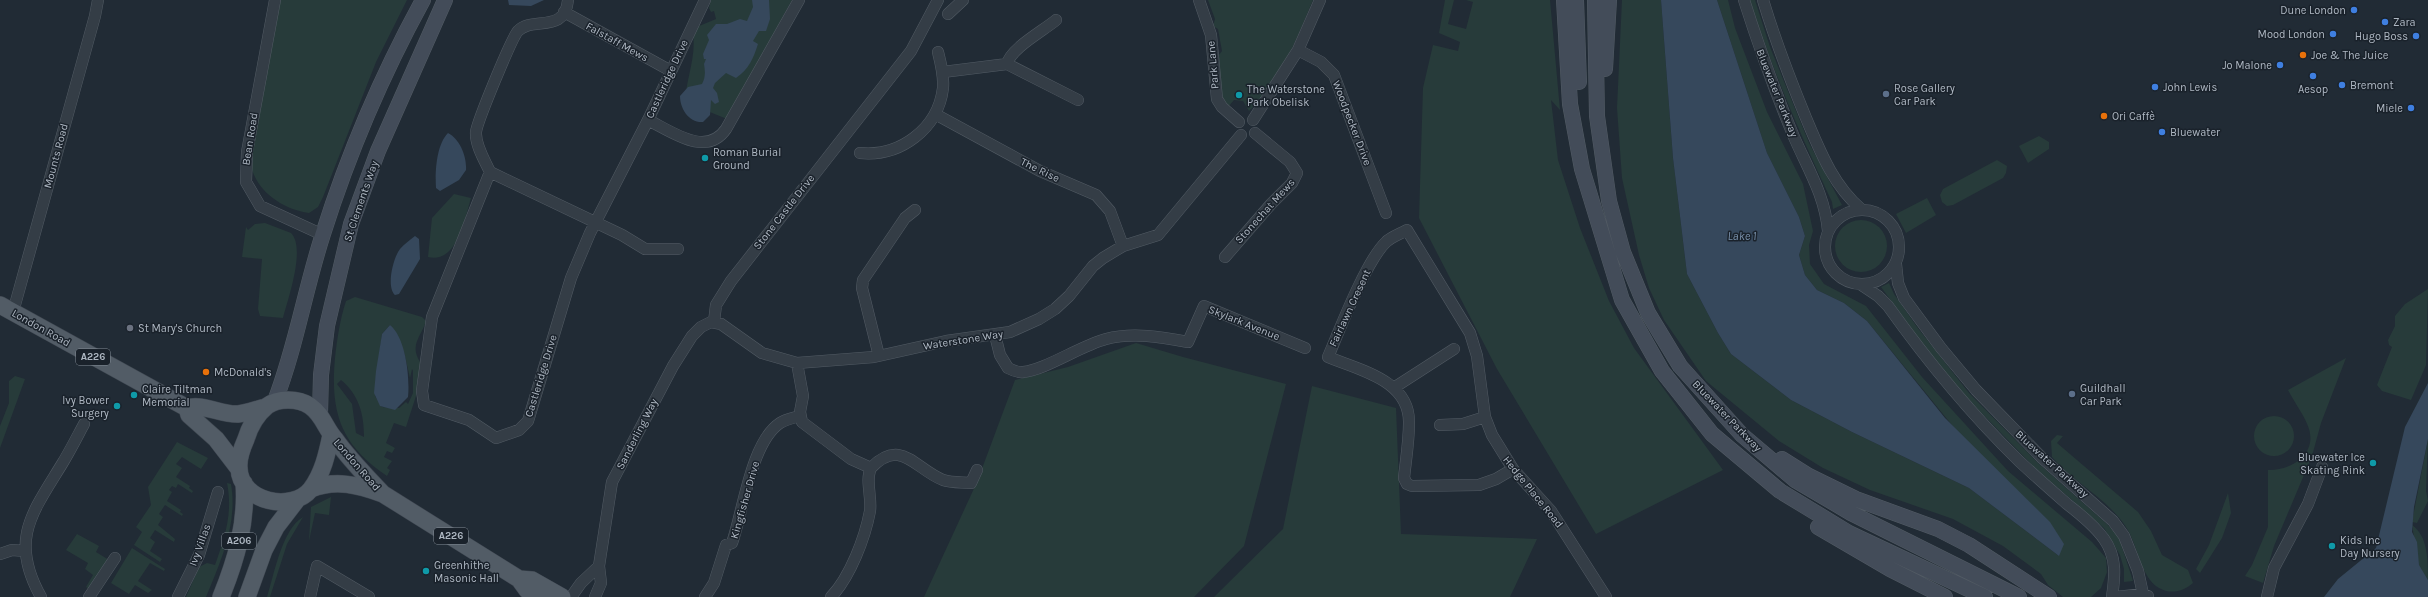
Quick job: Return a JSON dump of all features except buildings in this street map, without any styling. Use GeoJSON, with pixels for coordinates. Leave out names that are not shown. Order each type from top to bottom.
{"type":"FeatureCollection","features":[{"type":"Feature","properties":{"kind":"main road","name":"London Road"},"geometry":{"type":"LineString","coordinates":[[7,309],[186,408],[189,415],[216,439],[241,476]]}},
{"type":"Feature","properties":{"kind":"main road"},"geometry":{"type":"LineString","coordinates":[[295,400],[309,405],[320,414],[331,435],[325,463],[311,488],[296,500],[267,501],[254,495],[241,476],[241,452],[250,428],[271,404],[295,400]]}},
{"type":"Feature","properties":{"kind":"main road","name":"London Road"},"geometry":{"type":"LineString","coordinates":[[186,408],[195,405],[220,412],[239,414],[271,404]]}},
{"type":"Feature","properties":{"kind":"main road","name":"London Road"},"geometry":{"type":"LineString","coordinates":[[331,435],[383,494]]}},
{"type":"Feature","properties":{"kind":"main road","name":"A206"},"geometry":{"type":"LineString","coordinates":[[221,597],[231,572],[244,522],[241,476]]}},
{"type":"Feature","properties":{"kind":"main road","name":"London Road"},"geometry":{"type":"LineString","coordinates":[[311,488],[323,484],[340,483],[359,486],[383,494],[519,579],[527,590],[537,597]]}},
{"type":"Feature","properties":{"kind":"main road","name":"A206"},"geometry":{"type":"LineString","coordinates":[[247,597],[267,544],[276,527],[296,500]]}},
{"type":"Feature","properties":{"kind":"main road","name":"London Road"},"geometry":{"type":"LineString","coordinates":[[519,579],[532,580],[562,597]]}},
{"type":"Feature","properties":{"kind":"street","name":"Mounts Road"},"geometry":{"type":"LineString","coordinates":[[7,309],[95,16],[98,0]]}},
{"type":"Feature","properties":{"kind":"street","name":"Bean Road"},"geometry":{"type":"LineString","coordinates":[[275,0],[247,152],[246,182],[260,206],[323,235]]}},
{"type":"Feature","properties":{"kind":"street","name":"St Clements Way"},"geometry":{"type":"LineString","coordinates":[[271,404],[286,372],[323,235],[348,166],[398,46],[423,0]]}},
{"type":"Feature","properties":{"kind":"street","name":"St Clements Way"},"geometry":{"type":"LineString","coordinates":[[320,414],[321,375],[327,326],[351,224],[378,151],[445,0]]}},
{"type":"Feature","properties":{"kind":"street"},"geometry":{"type":"LineString","coordinates":[[568,0],[564,12],[552,23],[523,26],[512,40],[476,133],[481,154],[490,172],[596,222],[646,250],[678,249]]}},
{"type":"Feature","properties":{"kind":"street","name":"Castleridge Drive"},"geometry":{"type":"LineString","coordinates":[[490,172],[432,318],[422,401],[426,408],[469,420],[496,438],[519,430],[525,425],[569,282],[596,222],[648,120],[705,0]]}},
{"type":"Feature","properties":{"kind":"street"},"geometry":{"type":"LineString","coordinates":[[648,120],[699,143],[709,142],[719,137],[726,130],[762,69],[799,0]]}},
{"type":"Feature","properties":{"kind":"street","name":"Stone Castle Drive"},"geometry":{"type":"LineString","coordinates":[[714,322],[716,305],[743,264],[868,108],[911,51],[938,0]]}},
{"type":"Feature","properties":{"kind":"street"},"geometry":{"type":"LineString","coordinates":[[948,14],[963,0]]}},
{"type":"Feature","properties":{"kind":"street","name":"Park Lane"},"geometry":{"type":"LineString","coordinates":[[1200,0],[1211,36],[1217,99],[1222,107],[1239,122]]}},
{"type":"Feature","properties":{"kind":"street"},"geometry":{"type":"LineString","coordinates":[[1253,120],[1298,50],[1320,0]]}},
{"type":"Feature","properties":{"kind":"street"},"geometry":{"type":"LineString","coordinates":[[1564,0],[1570,104],[1582,168],[1599,230]]}},
{"type":"Feature","properties":{"kind":"street"},"geometry":{"type":"LineString","coordinates":[[1576,0],[1580,113],[1599,230]]}},
{"type":"Feature","properties":{"kind":"street"},"geometry":{"type":"LineString","coordinates":[[1595,0],[1597,116],[1601,152]]}},
{"type":"Feature","properties":{"kind":"street"},"geometry":{"type":"LineString","coordinates":[[1601,152],[1609,0]]}},
{"type":"Feature","properties":{"kind":"street","name":"Bluewater Parkway"},"geometry":{"type":"LineString","coordinates":[[1744,0],[1764,65],[1794,138],[1819,191],[1826,213],[1828,231]]}},
{"type":"Feature","properties":{"kind":"street","name":"Bluewater Parkway"},"geometry":{"type":"LineString","coordinates":[[1763,0],[1781,60],[1821,153],[1837,184],[1861,209],[1882,215],[1891,224],[1898,235],[1900,247],[1896,264],[1898,283],[1904,298],[1941,348],[2012,429],[2113,521],[2124,536],[2146,595]]}},
{"type":"Feature","properties":{"kind":"street","name":"Falstaff Mews"},"geometry":{"type":"LineString","coordinates":[[564,12],[671,71]]}},
{"type":"Feature","properties":{"kind":"street"},"geometry":{"type":"LineString","coordinates":[[1007,64],[1010,57],[1025,43],[1056,20]]}},
{"type":"Feature","properties":{"kind":"street","name":"Woodpecker Drive"},"geometry":{"type":"LineString","coordinates":[[1298,50],[1322,62],[1334,75],[1386,213]]}},
{"type":"Feature","properties":{"kind":"street"},"geometry":{"type":"LineString","coordinates":[[860,153],[880,153],[903,145],[918,135],[935,114],[942,94],[943,72],[938,52]]}},
{"type":"Feature","properties":{"kind":"street"},"geometry":{"type":"LineString","coordinates":[[943,72],[1007,64],[1078,100]]}},
{"type":"Feature","properties":{"kind":"street","name":"The Rise"},"geometry":{"type":"LineString","coordinates":[[935,114],[1040,171],[1096,195],[1110,211],[1122,246]]}},
{"type":"Feature","properties":{"kind":"street"},"geometry":{"type":"LineString","coordinates":[[1247,118],[1253,120],[1257,128],[1255,133],[1247,137],[1241,135],[1238,130],[1239,122],[1247,118]]}},
{"type":"Feature","properties":{"kind":"street","name":"Stonechat Mews"},"geometry":{"type":"LineString","coordinates":[[1225,257],[1296,179],[1295,167],[1255,133]]}},
{"type":"Feature","properties":{"kind":"street","name":"Waterstone Way"},"geometry":{"type":"LineString","coordinates":[[714,322],[726,326],[762,353],[797,363],[879,356],[946,341],[995,336],[1014,330],[1047,314],[1069,296],[1095,263],[1122,246],[1158,235],[1241,135]]}},
{"type":"Feature","properties":{"kind":"street","name":"Bluewater Parkway"},"geometry":{"type":"LineString","coordinates":[[1601,152],[1609,201],[1623,252],[1648,313],[1680,366],[1742,435],[1779,467],[1819,496],[2020,597]]}},
{"type":"Feature","properties":{"kind":"street","name":"Bluewater Parkway"},"geometry":{"type":"LineString","coordinates":[[1861,209],[1841,215],[1828,231],[1824,243],[1825,255],[1830,266],[1843,279],[1860,284],[1888,306],[1954,393],[1988,430],[2029,470],[2092,525],[2105,540],[2114,558],[2115,576],[2112,597]]}},
{"type":"Feature","properties":{"kind":"street"},"geometry":{"type":"LineString","coordinates":[[879,356],[862,288],[863,280],[905,218],[915,210]]}},
{"type":"Feature","properties":{"kind":"street","name":"Fairlawn Cresent"},"geometry":{"type":"LineString","coordinates":[[1395,387],[1328,357],[1354,296],[1379,250],[1386,242],[1407,230]]}},
{"type":"Feature","properties":{"kind":"street","name":"Hedge Place Road"},"geometry":{"type":"LineString","coordinates":[[1407,230],[1470,333],[1477,356],[1485,417],[1492,435],[1513,469],[1552,512],[1606,597]]}},
{"type":"Feature","properties":{"kind":"street","name":"Bluewater Parkway"},"geometry":{"type":"LineString","coordinates":[[1599,230],[1622,300],[1662,371],[1712,434],[1764,479],[1819,516],[1985,597]]}},
{"type":"Feature","properties":{"kind":"street"},"geometry":{"type":"LineString","coordinates":[[1860,284],[1881,279],[1896,264]]}},
{"type":"Feature","properties":{"kind":"street","name":"Skylark Avenue"},"geometry":{"type":"LineString","coordinates":[[995,336],[1000,355],[1008,368],[1022,373],[1043,366],[1082,347],[1107,339],[1130,335],[1188,342],[1204,306],[1305,348]]}},
{"type":"Feature","properties":{"kind":"street","name":"Sanderling Way"},"geometry":{"type":"LineString","coordinates":[[595,597],[601,583],[600,566],[612,482],[678,358],[697,330],[704,325],[714,322]]}},
{"type":"Feature","properties":{"kind":"street"},"geometry":{"type":"LineString","coordinates":[[1454,349],[1395,387],[1407,405],[1410,422],[1404,478],[1407,484],[1412,486],[1479,485],[1496,479],[1513,469]]}},
{"type":"Feature","properties":{"kind":"street"},"geometry":{"type":"LineString","coordinates":[[797,363],[803,398],[800,416],[805,425],[851,459],[871,468]]}},
{"type":"Feature","properties":{"kind":"street","name":"Kingfisher Drive"},"geometry":{"type":"LineString","coordinates":[[705,597],[714,583],[726,545],[732,543],[741,518],[743,498],[760,450],[779,423],[800,416]]}},
{"type":"Feature","properties":{"kind":"street"},"geometry":{"type":"LineString","coordinates":[[1440,425],[1463,424],[1485,417]]}},
{"type":"Feature","properties":{"kind":"street"},"geometry":{"type":"LineString","coordinates":[[41,597],[31,577],[25,551],[29,522],[34,510],[84,424]]}},
{"type":"Feature","properties":{"kind":"street"},"geometry":{"type":"LineString","coordinates":[[1712,434],[1776,496],[1808,520],[1874,561],[1945,597]]}},
{"type":"Feature","properties":{"kind":"street"},"geometry":{"type":"LineString","coordinates":[[1742,435],[1809,476],[1856,499],[1938,530],[1969,545],[2049,597]]}},
{"type":"Feature","properties":{"kind":"street"},"geometry":{"type":"LineString","coordinates":[[831,597],[848,573],[870,511],[869,474],[871,468],[885,457],[896,454],[904,455],[934,476],[950,482],[971,483],[977,470]]}},
{"type":"Feature","properties":{"kind":"street"},"geometry":{"type":"LineString","coordinates":[[2267,597],[2274,568],[2302,518],[2322,467]]}},
{"type":"Feature","properties":{"kind":"street","name":"Ivy Villas"},"geometry":{"type":"LineString","coordinates":[[178,597],[199,555],[218,492]]}},
{"type":"Feature","properties":{"kind":"street"},"geometry":{"type":"LineString","coordinates":[[0,554],[12,550],[25,551]]}},
{"type":"Feature","properties":{"kind":"street"},"geometry":{"type":"LineString","coordinates":[[89,597],[116,558]]}},
{"type":"Feature","properties":{"kind":"street"},"geometry":{"type":"LineString","coordinates":[[310,597],[317,566],[369,597]]}},
{"type":"Feature","properties":{"kind":"street"},"geometry":{"type":"LineString","coordinates":[[571,597],[581,583],[600,566]]}},
{"type":"Feature","properties":{"kind":"street"},"geometry":{"type":"LineString","coordinates":[[2116,597],[2146,595]]}},
{"type":"Feature","properties":{"kind":"green space"},"geometry":{"type":"Polygon","coordinates":[[[279,0],[407,0],[376,62],[323,197],[318,207],[309,213],[288,207],[270,196],[257,180],[252,170],[250,160],[279,0]]]}},
{"type":"Feature","properties":{"kind":"green space"},"geometry":{"type":"Polygon","coordinates":[[[711,0],[792,0],[727,119],[685,102],[694,47],[692,29],[716,19],[714,11],[711,12],[709,8],[711,0]]]}},
{"type":"Feature","properties":{"kind":"green space"},"geometry":{"type":"Polygon","coordinates":[[[1208,0],[1313,0],[1279,74],[1260,100],[1249,111],[1243,101],[1234,100],[1228,107],[1222,99],[1218,56],[1222,51],[1218,29],[1213,26],[1215,19],[1208,0]]]}},
{"type":"Feature","properties":{"kind":"green space"},"geometry":{"type":"Polygon","coordinates":[[[1445,0],[1454,0],[1448,24],[1466,29],[1473,2],[1466,0],[1550,0],[1560,110],[1551,100],[1558,160],[1580,228],[1609,301],[1634,348],[1723,470],[1596,534],[1497,369],[1419,218],[1423,88],[1433,45],[1458,51],[1460,42],[1439,33],[1445,0]]]}},
{"type":"Feature","properties":{"kind":"green space"},"geometry":{"type":"Polygon","coordinates":[[[1622,0],[1661,0],[1673,158],[1687,274],[1718,333],[1731,354],[1791,400],[1852,432],[1969,488],[2059,556],[1867,321],[1844,303],[1817,290],[1805,275],[1799,255],[1805,236],[1799,217],[1767,153],[1717,0],[1728,0],[1735,28],[1767,112],[1803,184],[1813,231],[1809,245],[1810,264],[1824,284],[1866,306],[1922,377],[2008,471],[2092,542],[2106,558],[2107,572],[2101,588],[2091,597],[2063,597],[2048,585],[2041,574],[2003,546],[1953,519],[1870,490],[1823,468],[1779,441],[1706,381],[1664,320],[1649,288],[1639,255],[1622,178],[1617,108],[1622,0]]]}},
{"type":"Feature","properties":{"kind":"green space"},"geometry":{"type":"Polygon","coordinates":[[[1750,0],[1755,0],[1770,47],[1809,143],[1842,205],[1833,209],[1832,202],[1798,128],[1777,77],[1750,0]]]}},
{"type":"Feature","properties":{"kind":"green space"},"geometry":{"type":"Polygon","coordinates":[[[2039,136],[2049,142],[2049,149],[2028,163],[2019,146],[2039,136]]]}},
{"type":"Feature","properties":{"kind":"green space"},"geometry":{"type":"Polygon","coordinates":[[[1997,160],[2007,166],[2006,173],[2003,178],[1953,205],[1947,206],[1942,202],[1940,195],[1943,189],[1997,160]]]}},
{"type":"Feature","properties":{"kind":"green space"},"geometry":{"type":"Polygon","coordinates":[[[454,194],[471,198],[463,227],[453,246],[447,253],[438,257],[428,257],[432,218],[454,194]]]}},
{"type":"Feature","properties":{"kind":"green space"},"geometry":{"type":"Polygon","coordinates":[[[1927,198],[1936,215],[1906,233],[1896,214],[1927,198]]]}},
{"type":"Feature","properties":{"kind":"green space"},"geometry":{"type":"Polygon","coordinates":[[[1856,220],[1866,220],[1880,227],[1887,241],[1887,251],[1880,265],[1866,272],[1856,272],[1846,268],[1839,261],[1835,251],[1835,241],[1839,231],[1846,224],[1856,220]]]}},
{"type":"Feature","properties":{"kind":"green space"},"geometry":{"type":"Polygon","coordinates":[[[265,223],[291,233],[295,240],[297,250],[292,287],[283,318],[260,316],[258,309],[262,259],[242,257],[246,227],[248,230],[255,224],[265,223]]]}},
{"type":"Feature","properties":{"kind":"green space"},"geometry":{"type":"Polygon","coordinates":[[[1889,283],[1894,294],[1917,327],[1969,393],[2038,463],[2107,524],[2119,538],[2133,581],[2124,582],[2124,569],[2120,555],[2104,528],[2034,467],[1965,396],[1931,355],[1881,287],[1889,283]]]}},
{"type":"Feature","properties":{"kind":"green space"},"geometry":{"type":"Polygon","coordinates":[[[2428,289],[2426,365],[2411,400],[2382,391],[2377,385],[2392,347],[2389,345],[2388,340],[2395,326],[2395,316],[2405,304],[2428,289]]]}},
{"type":"Feature","properties":{"kind":"green space"},"geometry":{"type":"Polygon","coordinates":[[[355,297],[422,317],[426,321],[416,346],[417,357],[421,363],[416,396],[406,427],[394,423],[386,443],[395,448],[392,453],[387,451],[384,457],[392,461],[387,468],[390,470],[387,476],[371,464],[349,440],[337,411],[334,378],[335,358],[339,330],[346,301],[355,297]],[[390,325],[382,334],[375,396],[382,407],[399,408],[406,402],[408,404],[413,393],[413,371],[412,369],[410,378],[404,352],[390,325]],[[341,380],[337,384],[352,404],[356,433],[364,437],[363,420],[359,406],[352,392],[341,380]]]}},
{"type":"Feature","properties":{"kind":"green space"},"geometry":{"type":"Polygon","coordinates":[[[1136,343],[1286,384],[1244,546],[1194,597],[924,597],[977,482],[1015,380],[1068,367],[1136,343]]]}},
{"type":"Feature","properties":{"kind":"green space"},"geometry":{"type":"Polygon","coordinates":[[[2346,358],[2321,423],[2312,456],[2274,546],[2263,583],[2245,576],[2252,565],[2268,527],[2268,470],[2285,468],[2293,464],[2300,460],[2309,447],[2309,429],[2288,390],[2346,358]]]}},
{"type":"Feature","properties":{"kind":"green space"},"geometry":{"type":"Polygon","coordinates":[[[15,376],[25,379],[0,448],[0,426],[9,403],[9,381],[15,376]]]}},
{"type":"Feature","properties":{"kind":"green space"},"geometry":{"type":"Polygon","coordinates":[[[1312,386],[1396,408],[1401,534],[1537,539],[1510,597],[1214,597],[1283,529],[1312,386]]]}},
{"type":"Feature","properties":{"kind":"green space"},"geometry":{"type":"Polygon","coordinates":[[[2270,416],[2278,416],[2285,419],[2291,425],[2294,436],[2291,447],[2285,453],[2278,456],[2270,456],[2263,453],[2257,447],[2254,440],[2254,432],[2257,425],[2263,419],[2270,416]]]}},
{"type":"Feature","properties":{"kind":"green space"},"geometry":{"type":"Polygon","coordinates":[[[2057,435],[2063,436],[2057,443],[2138,512],[2151,531],[2162,555],[2188,570],[2193,583],[2186,588],[2173,592],[2159,588],[2153,583],[2143,569],[2130,534],[2110,507],[2070,475],[2052,457],[2051,441],[2057,435]]]}},
{"type":"Feature","properties":{"kind":"green space"},"geometry":{"type":"Polygon","coordinates":[[[2428,439],[2426,491],[2428,501],[2417,523],[2412,522],[2428,439]]]}},
{"type":"Feature","properties":{"kind":"green space"},"geometry":{"type":"Polygon","coordinates":[[[177,442],[208,458],[201,469],[182,457],[176,464],[182,468],[176,477],[190,486],[189,488],[193,491],[192,493],[178,484],[176,488],[172,486],[169,490],[172,492],[167,501],[181,510],[180,512],[183,514],[182,516],[165,505],[159,514],[163,517],[158,525],[175,539],[174,542],[155,530],[150,538],[155,542],[150,551],[162,559],[160,562],[134,545],[142,532],[136,527],[151,505],[148,487],[177,442]]]}},
{"type":"Feature","properties":{"kind":"green space"},"geometry":{"type":"Polygon","coordinates":[[[227,483],[231,484],[233,499],[232,513],[227,542],[217,570],[206,597],[186,597],[199,567],[207,563],[215,565],[227,525],[229,494],[227,483]]]}},
{"type":"Feature","properties":{"kind":"green space"},"geometry":{"type":"Polygon","coordinates":[[[2228,493],[2231,513],[2222,538],[2200,573],[2196,569],[2209,545],[2228,493]]]}},
{"type":"Feature","properties":{"kind":"green space"},"geometry":{"type":"Polygon","coordinates":[[[331,497],[329,515],[315,513],[309,541],[311,507],[331,497]]]}},
{"type":"Feature","properties":{"kind":"green space"},"geometry":{"type":"Polygon","coordinates":[[[303,517],[287,544],[270,597],[267,597],[284,542],[296,523],[303,517]]]}},
{"type":"Feature","properties":{"kind":"green space"},"geometry":{"type":"Polygon","coordinates":[[[2412,525],[2421,535],[2424,542],[2428,565],[2428,580],[2419,566],[2412,525]]]}},
{"type":"Feature","properties":{"kind":"green space"},"geometry":{"type":"Polygon","coordinates":[[[77,534],[99,546],[96,552],[109,560],[90,590],[86,587],[93,575],[85,569],[88,563],[66,550],[77,534]]]}},
{"type":"Feature","properties":{"kind":"green space"},"geometry":{"type":"Polygon","coordinates":[[[132,548],[165,569],[164,571],[150,563],[138,581],[152,590],[148,593],[135,585],[129,594],[111,583],[132,548]]]}},
{"type":"Feature","properties":{"kind":"water"},"geometry":{"type":"Polygon","coordinates":[[[508,0],[544,0],[531,6],[509,5],[508,0]]]}},
{"type":"Feature","properties":{"kind":"water"},"geometry":{"type":"Polygon","coordinates":[[[752,0],[769,0],[770,19],[766,31],[759,31],[753,41],[758,44],[752,59],[744,71],[736,78],[726,73],[715,83],[713,88],[717,93],[719,102],[715,104],[711,100],[710,115],[703,122],[698,122],[686,114],[680,101],[680,96],[688,87],[702,84],[705,74],[704,64],[706,59],[704,59],[703,54],[709,40],[707,35],[716,24],[727,24],[740,19],[747,21],[753,7],[752,0]]]}},
{"type":"Feature","properties":{"kind":"water","name":"Lake 1"},"geometry":{"type":"Polygon","coordinates":[[[1661,0],[1717,0],[1767,153],[1799,217],[1805,236],[1799,255],[1805,275],[1817,290],[1844,303],[1867,321],[1945,418],[2050,522],[2064,544],[2059,556],[1969,488],[1852,432],[1791,400],[1731,354],[1718,333],[1687,274],[1673,158],[1661,0]]]}},
{"type":"Feature","properties":{"kind":"water"},"geometry":{"type":"Polygon","coordinates":[[[448,133],[456,139],[462,149],[466,170],[459,180],[440,191],[436,188],[437,159],[441,145],[448,133]]]}},
{"type":"Feature","properties":{"kind":"water"},"geometry":{"type":"Polygon","coordinates":[[[415,236],[419,239],[420,259],[399,294],[395,295],[392,291],[391,279],[397,253],[415,236]]]}},
{"type":"Feature","properties":{"kind":"water"},"geometry":{"type":"Polygon","coordinates":[[[390,325],[400,339],[403,348],[406,359],[408,380],[408,397],[395,410],[380,406],[374,393],[382,334],[390,325]]]}},
{"type":"Feature","properties":{"kind":"water"},"geometry":{"type":"Polygon","coordinates":[[[2428,383],[2428,439],[2414,507],[2412,532],[2417,542],[2419,565],[2428,580],[2428,597],[2324,597],[2338,579],[2376,548],[2405,427],[2428,383]]]}},
{"type":"Feature","properties":{"kind":"place","name":"Dune London"},"geometry":{"type":"Point","coordinates":[2354,10]}},
{"type":"Feature","properties":{"kind":"place","name":"Zara"},"geometry":{"type":"Point","coordinates":[2385,22]}},
{"type":"Feature","properties":{"kind":"place","name":"Mood London"},"geometry":{"type":"Point","coordinates":[2333,34]}},
{"type":"Feature","properties":{"kind":"place","name":"Hugo Boss"},"geometry":{"type":"Point","coordinates":[2416,36]}},
{"type":"Feature","properties":{"kind":"place","name":"Joe & The Juice"},"geometry":{"type":"Point","coordinates":[2303,55]}},
{"type":"Feature","properties":{"kind":"place","name":"Jo Malone"},"geometry":{"type":"Point","coordinates":[2280,65]}},
{"type":"Feature","properties":{"kind":"place","name":"Aesop"},"geometry":{"type":"Point","coordinates":[2313,76]}},
{"type":"Feature","properties":{"kind":"place","name":"Bremont"},"geometry":{"type":"Point","coordinates":[2342,85]}},
{"type":"Feature","properties":{"kind":"place","name":"John Lewis"},"geometry":{"type":"Point","coordinates":[2155,87]}},
{"type":"Feature","properties":{"kind":"place","name":"Rose Gallery Car Park"},"geometry":{"type":"Point","coordinates":[1886,94]}},
{"type":"Feature","properties":{"kind":"place","name":"The Waterstone Park Obelisk"},"geometry":{"type":"Point","coordinates":[1239,95]}},
{"type":"Feature","properties":{"kind":"place","name":"Miele"},"geometry":{"type":"Point","coordinates":[2411,108]}},
{"type":"Feature","properties":{"kind":"place","name":"Ori Caffè"},"geometry":{"type":"Point","coordinates":[2104,116]}},
{"type":"Feature","properties":{"kind":"place","name":"Bluewater"},"geometry":{"type":"Point","coordinates":[2162,132]}},
{"type":"Feature","properties":{"kind":"place","name":"Roman Burial Ground"},"geometry":{"type":"Point","coordinates":[705,158]}},
{"type":"Feature","properties":{"kind":"place","name":"St Mary's Church"},"geometry":{"type":"Point","coordinates":[130,328]}},
{"type":"Feature","properties":{"kind":"place","name":"McDonald's"},"geometry":{"type":"Point","coordinates":[206,372]}},
{"type":"Feature","properties":{"kind":"place","name":"Guildhall Car Park"},"geometry":{"type":"Point","coordinates":[2072,394]}},
{"type":"Feature","properties":{"kind":"place","name":"Claire Tiltman Memorial"},"geometry":{"type":"Point","coordinates":[134,395]}},
{"type":"Feature","properties":{"kind":"place","name":"Ivy Bower Surgery"},"geometry":{"type":"Point","coordinates":[117,406]}},
{"type":"Feature","properties":{"kind":"place","name":"Bluewater Ice Skating Rink"},"geometry":{"type":"Point","coordinates":[2373,463]}},
{"type":"Feature","properties":{"kind":"place","name":"Kids Inc Day Nursery"},"geometry":{"type":"Point","coordinates":[2332,546]}},
{"type":"Feature","properties":{"kind":"place","name":"Greenhithe Masonic Hall"},"geometry":{"type":"Point","coordinates":[426,571]}}]}
